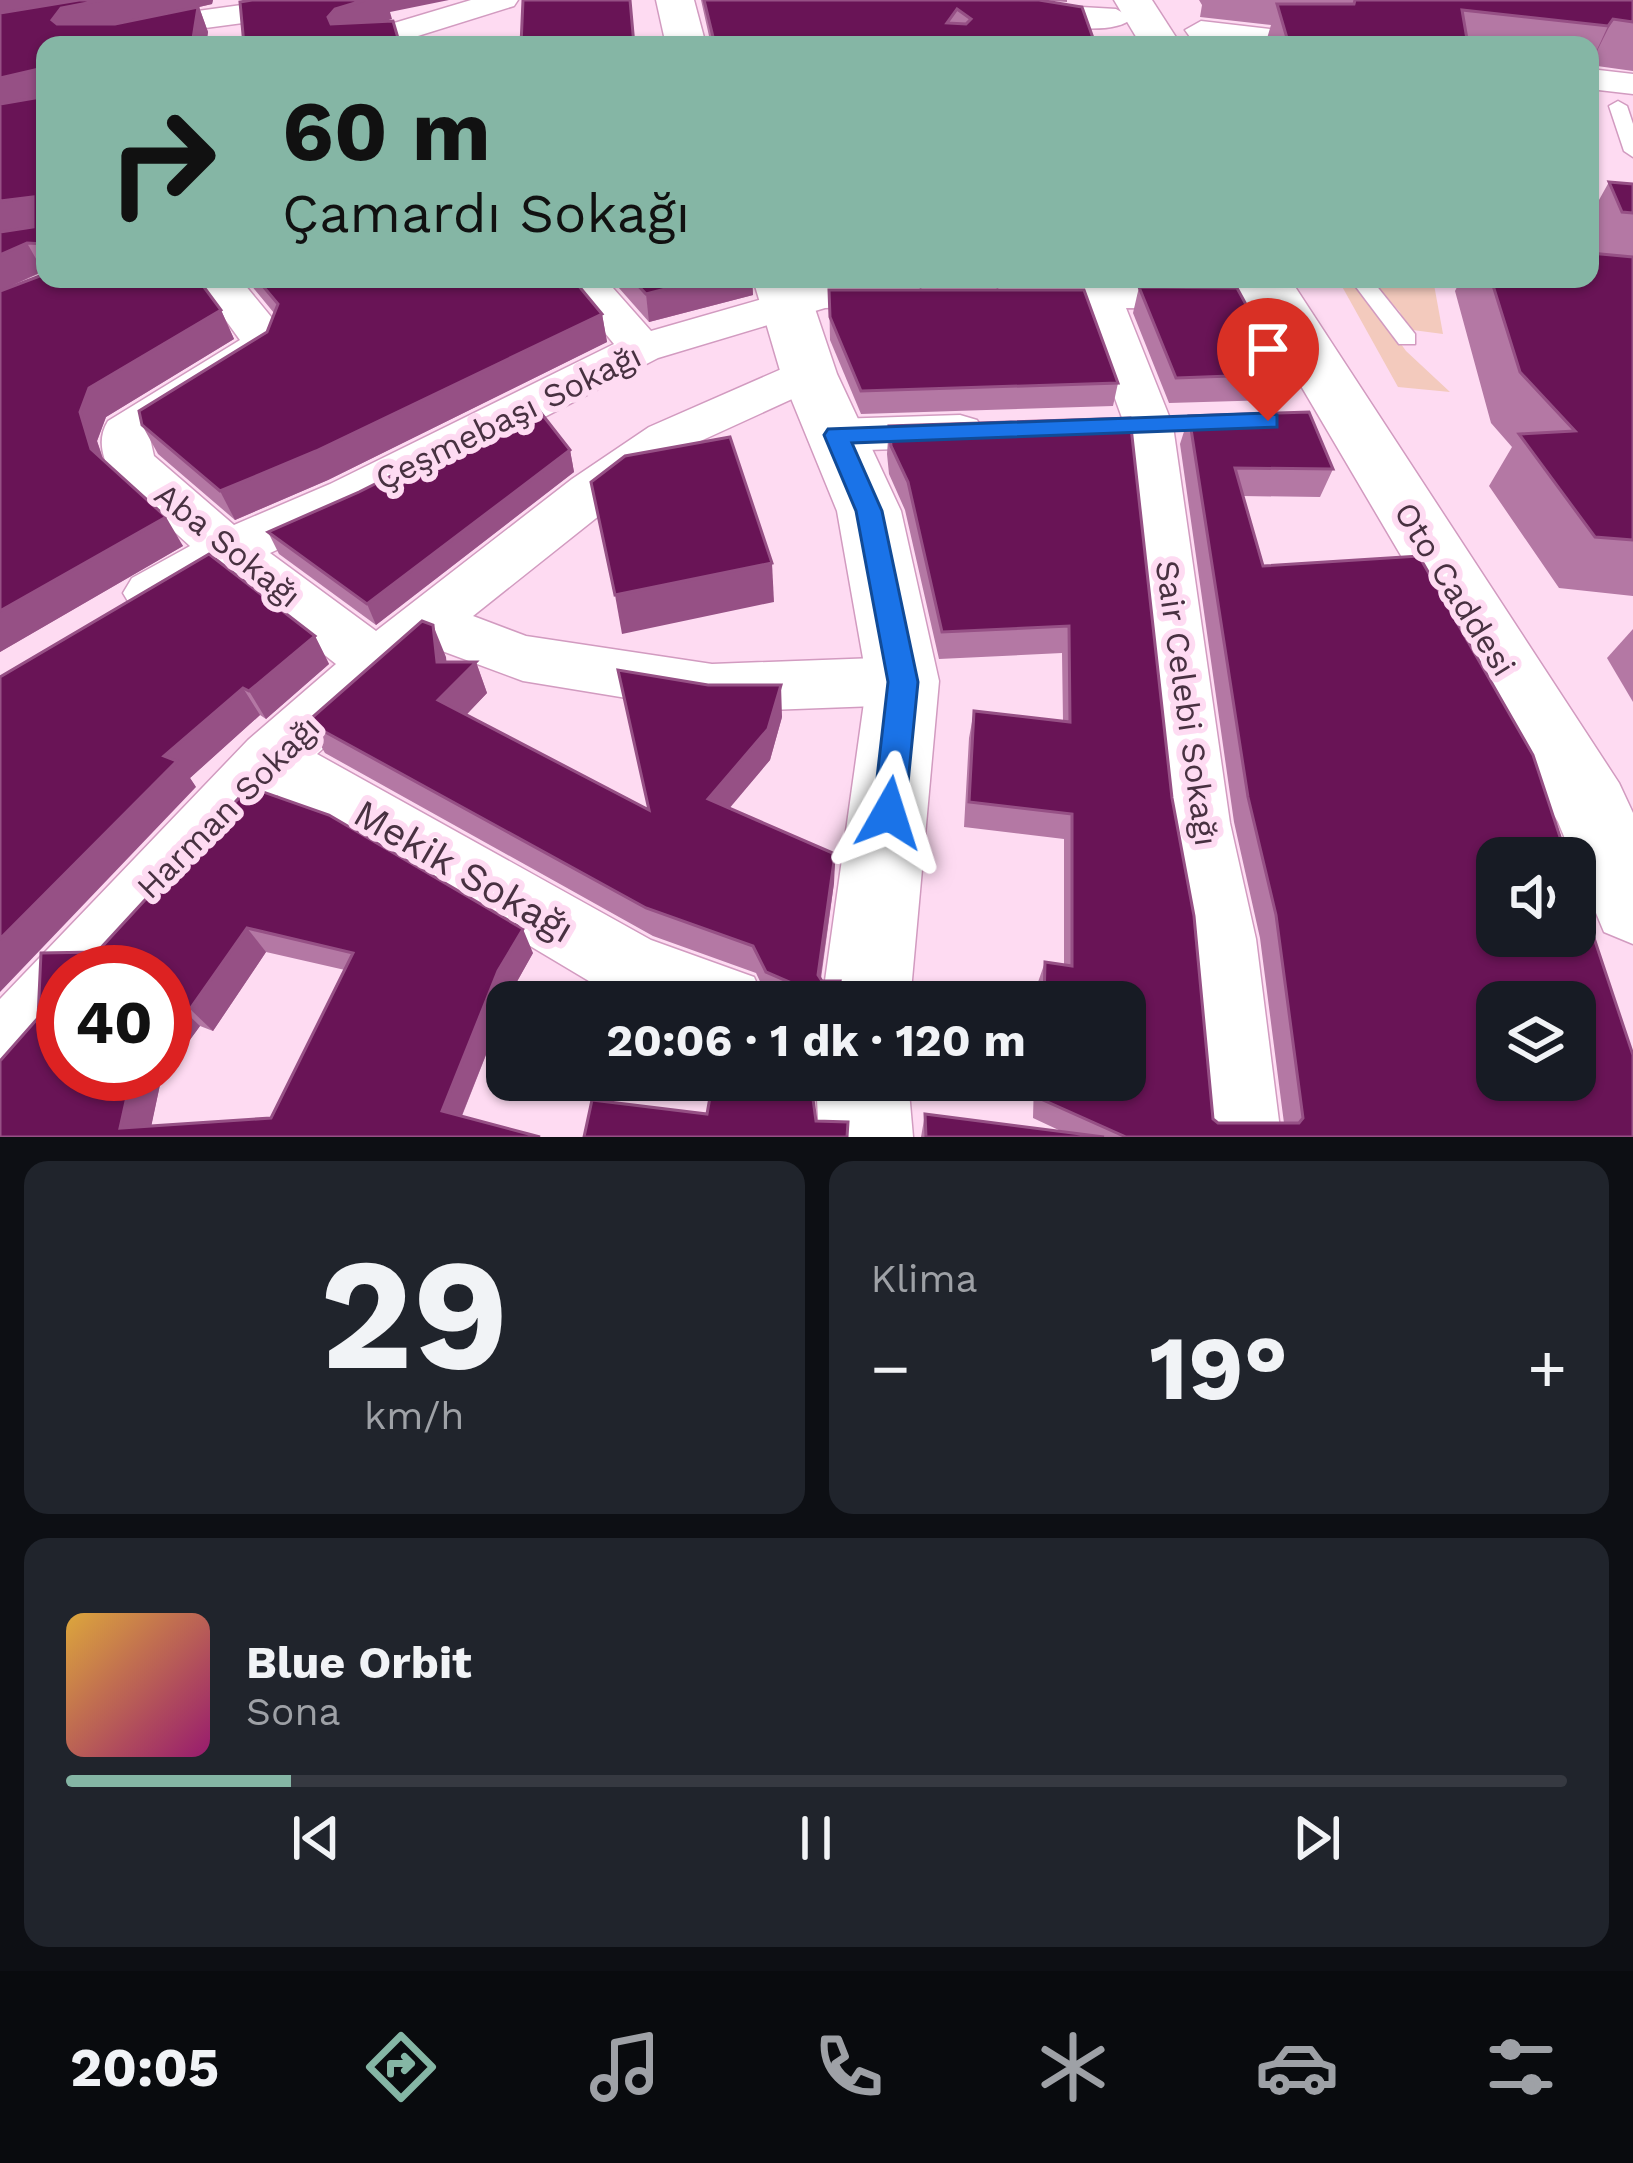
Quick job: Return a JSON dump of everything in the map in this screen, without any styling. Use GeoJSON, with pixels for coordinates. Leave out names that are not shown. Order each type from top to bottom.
{"type":"FeatureCollection","features":[{"type":"Feature","properties":{"kind":"street"},"geometry":{"type":"LineString","coordinates":[[87,12],[158,19],[346,0]]}},
{"type":"Feature","properties":{"kind":"street"},"geometry":{"type":"LineString","coordinates":[[399,0],[407,32]]}},
{"type":"Feature","properties":{"kind":"street"},"geometry":{"type":"LineString","coordinates":[[391,36],[502,0]]}},
{"type":"Feature","properties":{"kind":"street"},"geometry":{"type":"LineString","coordinates":[[675,0],[684,36]]}},
{"type":"Feature","properties":{"kind":"street"},"geometry":{"type":"LineString","coordinates":[[977,0],[1015,13],[1121,16],[1149,36]]}},
{"type":"Feature","properties":{"kind":"street"},"geometry":{"type":"LineString","coordinates":[[1015,13],[1021,36]]}},
{"type":"Feature","properties":{"kind":"street"},"geometry":{"type":"LineString","coordinates":[[110,36],[158,19]]}},
{"type":"Feature","properties":{"kind":"street"},"geometry":{"type":"LineString","coordinates":[[1201,30],[1250,36]]}},
{"type":"Feature","properties":{"kind":"street","name":"Aba Sokağı"},"geometry":{"type":"LineString","coordinates":[[225,288],[264,335],[261,347],[125,433],[130,463],[227,550],[376,663]]}},
{"type":"Feature","properties":{"kind":"street"},"geometry":{"type":"LineString","coordinates":[[590,288],[642,348]]}},
{"type":"Feature","properties":{"kind":"street","name":"Çeşmebaşı Sokağı"},"geometry":{"type":"LineString","coordinates":[[106,619],[227,550],[348,496],[642,348],[783,292],[948,295],[1078,288]]}},
{"type":"Feature","properties":{"kind":"street","name":"Sair Celebi Sokağı"},"geometry":{"type":"LineString","coordinates":[[1097,288],[1148,426],[1198,823],[1212,875],[1242,1137]]}},
{"type":"Feature","properties":{"kind":"street","name":"Oto Caddesi"},"geometry":{"type":"LineString","coordinates":[[1282,288],[1326,418],[1591,807],[1633,905]]}},
{"type":"Feature","properties":{"kind":"street","name":"Oto Caddesi"},"geometry":{"type":"LineString","coordinates":[[1284,288],[1350,358],[1633,796]]}},
{"type":"Feature","properties":{"kind":"street"},"geometry":{"type":"LineString","coordinates":[[783,292],[823,404],[869,511],[903,682],[868,981]]}},
{"type":"Feature","properties":{"kind":"street"},"geometry":{"type":"LineString","coordinates":[[823,404],[1015,430]]}},
{"type":"Feature","properties":{"kind":"street","name":"Harman Sokağı"},"geometry":{"type":"LineString","coordinates":[[97,945],[270,759],[376,663],[590,492],[666,438],[823,404]]}},
{"type":"Feature","properties":{"kind":"street"},"geometry":{"type":"LineString","coordinates":[[429,622],[524,658],[712,688],[903,682]]}},
{"type":"Feature","properties":{"kind":"street","name":"Mekik Sokağı"},"geometry":{"type":"LineString","coordinates":[[270,759],[634,969],[669,981]]}},
{"type":"Feature","properties":{"kind":"street"},"geometry":{"type":"LineString","coordinates":[[0,1054],[36,1013]]}},
{"type":"Feature","properties":{"kind":"street"},"geometry":{"type":"LineString","coordinates":[[863,1101],[866,1137]]}},
{"type":"Feature","properties":{"kind":"lane"},"geometry":{"type":"LineString","coordinates":[[1626,95],[1633,152]]}},
{"type":"Feature","properties":{"kind":"lane"},"geometry":{"type":"LineString","coordinates":[[1367,288],[1407,339]]}},
{"type":"Feature","properties":{"kind":"shaded area"},"geometry":{"type":"Polygon","coordinates":[[[1343,288],[1361,288],[1406,351],[1450,392],[1398,387],[1343,288]]]}},
{"type":"Feature","properties":{"kind":"shaded area"},"geometry":{"type":"Polygon","coordinates":[[[1377,288],[1435,288],[1443,334],[1405,329],[1400,312],[1377,288]]]}},
{"type":"Feature","properties":{"kind":"building"},"geometry":{"type":"Polygon","coordinates":[[[103,0],[61,8],[52,20],[57,24],[115,24],[198,7],[193,36],[36,36],[36,244],[0,255],[0,232],[33,227],[33,197],[0,201],[0,104],[35,98],[35,70],[0,78],[0,13],[103,0]]]}},
{"type":"Feature","properties":{"kind":"building"},"geometry":{"type":"Polygon","coordinates":[[[365,0],[335,9],[328,17],[331,24],[393,21],[397,36],[243,36],[240,2],[365,0]]]}},
{"type":"Feature","properties":{"kind":"building"},"geometry":{"type":"Polygon","coordinates":[[[523,0],[630,0],[633,36],[521,36],[523,0]]]}},
{"type":"Feature","properties":{"kind":"building"},"geometry":{"type":"Polygon","coordinates":[[[704,0],[1039,0],[1082,7],[1092,36],[713,36],[704,0]],[[957,9],[947,23],[966,24],[971,19],[957,9]]]}},
{"type":"Feature","properties":{"kind":"building"},"geometry":{"type":"Polygon","coordinates":[[[1355,0],[1633,0],[1633,22],[1613,19],[1608,26],[1462,10],[1466,36],[1286,36],[1277,4],[1354,4],[1355,0]]]}},
{"type":"Feature","properties":{"kind":"building"},"geometry":{"type":"Polygon","coordinates":[[[1609,182],[1633,184],[1633,213],[1622,212],[1609,182]]]}},
{"type":"Feature","properties":{"kind":"building"},"geometry":{"type":"Polygon","coordinates":[[[1599,254],[1633,257],[1633,540],[1595,537],[1519,434],[1575,431],[1520,372],[1494,288],[1599,288],[1599,254]]]}},
{"type":"Feature","properties":{"kind":"building"},"geometry":{"type":"Polygon","coordinates":[[[36,277],[36,288],[205,288],[221,310],[89,388],[80,412],[91,449],[166,517],[0,611],[0,291],[36,277]]]}},
{"type":"Feature","properties":{"kind":"building"},"geometry":{"type":"Polygon","coordinates":[[[265,288],[580,288],[602,314],[316,451],[220,491],[142,425],[139,411],[267,332],[278,304],[265,288]]]}},
{"type":"Feature","properties":{"kind":"building"},"geometry":{"type":"Polygon","coordinates":[[[1139,288],[1237,288],[1284,374],[1176,378],[1139,288]]]}},
{"type":"Feature","properties":{"kind":"building"},"geometry":{"type":"Polygon","coordinates":[[[829,290],[1084,290],[1118,383],[861,391],[830,317],[829,290]]]}},
{"type":"Feature","properties":{"kind":"building"},"geometry":{"type":"Polygon","coordinates":[[[534,404],[570,450],[367,604],[268,532],[359,492],[534,404]]]}},
{"type":"Feature","properties":{"kind":"building"},"geometry":{"type":"Polygon","coordinates":[[[1309,412],[1333,469],[1235,468],[1263,566],[1419,556],[1533,755],[1560,837],[1476,837],[1476,957],[1596,957],[1596,944],[1633,1055],[1633,1137],[1126,1137],[1045,1101],[1146,1101],[1146,981],[1045,981],[1045,962],[1072,966],[1072,814],[969,802],[974,711],[1070,722],[1069,626],[942,632],[908,482],[891,446],[889,426],[1130,418],[1172,798],[1194,916],[1213,1119],[1218,1123],[1299,1123],[1303,1118],[1276,915],[1248,797],[1189,416],[1309,412]]]}},
{"type":"Feature","properties":{"kind":"building"},"geometry":{"type":"Polygon","coordinates":[[[730,437],[772,563],[615,595],[591,482],[625,456],[730,437]]]}},
{"type":"Feature","properties":{"kind":"building"},"geometry":{"type":"Polygon","coordinates":[[[209,554],[315,636],[249,691],[243,688],[164,756],[177,761],[0,939],[0,677],[209,554]]]}},
{"type":"Feature","properties":{"kind":"building"},"geometry":{"type":"Polygon","coordinates":[[[422,621],[433,625],[437,662],[476,662],[438,700],[649,810],[618,670],[708,685],[781,685],[768,729],[708,799],[835,854],[818,975],[822,981],[787,981],[766,972],[753,946],[646,908],[307,722],[422,621]]]}},
{"type":"Feature","properties":{"kind":"building"},"geometry":{"type":"Polygon","coordinates":[[[249,787],[329,815],[523,929],[494,981],[486,981],[486,1001],[442,1111],[540,1137],[0,1137],[0,1061],[36,1020],[36,1101],[126,1101],[120,1128],[271,1118],[353,953],[247,928],[192,1006],[192,945],[103,945],[249,787]]]}},
{"type":"Feature","properties":{"kind":"building"},"geometry":{"type":"Polygon","coordinates":[[[592,1101],[707,1114],[709,1101],[813,1101],[816,1121],[848,1122],[847,1137],[584,1137],[592,1101]]]}},
{"type":"Feature","properties":{"kind":"building"},"geometry":{"type":"Polygon","coordinates":[[[925,1114],[1104,1137],[926,1137],[925,1114]]]}},
{"type":"Feature","properties":{"kind":"route"},"geometry":{"type":"LineString","coordinates":[[889,813],[903,682],[869,511],[836,435],[1268,421]]}}]}
